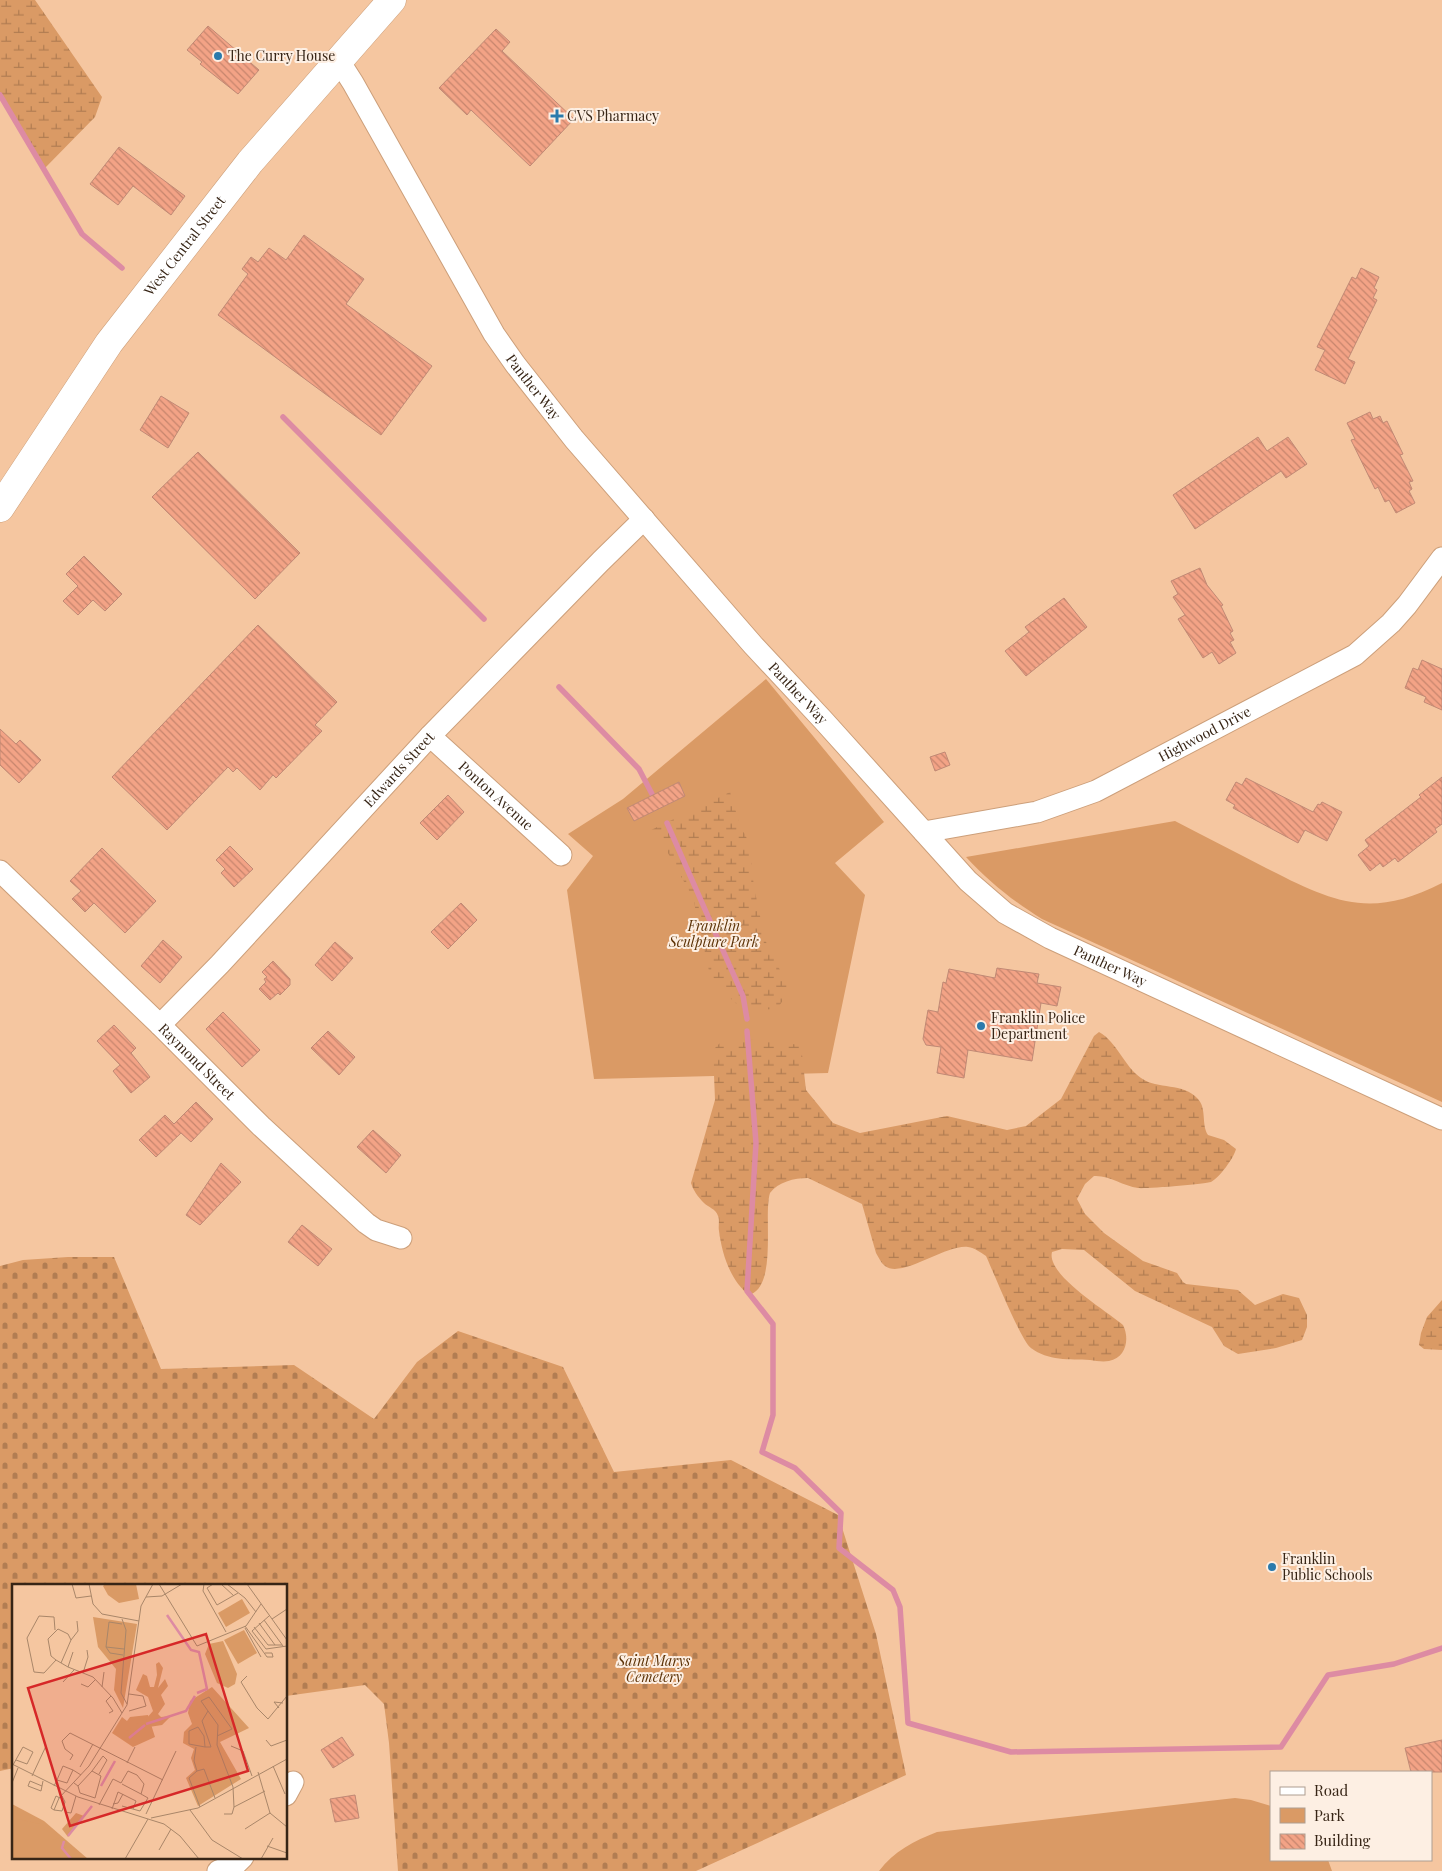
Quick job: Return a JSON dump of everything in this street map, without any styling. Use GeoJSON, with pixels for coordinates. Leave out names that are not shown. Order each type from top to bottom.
{"type":"FeatureCollection","features":[{"type":"Feature","properties":{"kind":"main road","name":"West Central Street"},"geometry":{"type":"LineString","coordinates":[[0,508],[109,343],[250,162],[392,0]]}},
{"type":"Feature","properties":{"kind":"street","name":"Panther Way"},"geometry":{"type":"LineString","coordinates":[[339,61],[452,262],[514,364],[563,425],[753,646],[981,894],[1001,910],[1022,923],[1066,946],[1442,1119]]}},
{"type":"Feature","properties":{"kind":"street","name":"Edwards Street"},"geometry":{"type":"LineString","coordinates":[[160,1025],[220,964],[430,736],[601,561],[644,520]]}},
{"type":"Feature","properties":{"kind":"street","name":"Highwood Drive"},"geometry":{"type":"LineString","coordinates":[[924,832],[1037,812],[1096,791],[1355,656],[1391,623],[1407,605],[1442,558]]}},
{"type":"Feature","properties":{"kind":"street","name":"Ponton Avenue"},"geometry":{"type":"LineString","coordinates":[[430,736],[561,855]]}},
{"type":"Feature","properties":{"kind":"street","name":"Raymond Street"},"geometry":{"type":"LineString","coordinates":[[0,871],[160,1025],[261,1126],[366,1223],[376,1230],[401,1238]]}},
{"type":"Feature","properties":{"kind":"street"},"geometry":{"type":"LineString","coordinates":[[218,1871],[236,1864],[242,1858]]}},
{"type":"Feature","properties":{"kind":"green space"},"geometry":{"type":"Polygon","coordinates":[[[0,0],[35,0],[102,97],[95,117],[45,168],[0,93],[0,0]]]}},
{"type":"Feature","properties":{"kind":"green space","name":"Franklin Sculpture Park"},"geometry":{"type":"Polygon","coordinates":[[[766,679],[884,822],[835,863],[865,895],[828,1073],[594,1079],[567,890],[593,856],[568,834],[623,799],[766,679]]]}},
{"type":"Feature","properties":{"kind":"green space"},"geometry":{"type":"Polygon","coordinates":[[[730,792],[739,822],[749,843],[754,887],[765,940],[790,990],[777,1009],[743,1010],[711,980],[693,898],[658,835],[651,830],[730,792]]]}},
{"type":"Feature","properties":{"kind":"green space"},"geometry":{"type":"Polygon","coordinates":[[[1175,821],[1290,880],[1312,890],[1352,902],[1394,901],[1417,894],[1442,883],[1442,1102],[1042,919],[1002,891],[966,857],[1175,821]]]}},
{"type":"Feature","properties":{"kind":"green space"},"geometry":{"type":"Polygon","coordinates":[[[1099,1032],[1111,1042],[1141,1078],[1155,1084],[1185,1090],[1198,1099],[1201,1103],[1208,1135],[1224,1140],[1236,1149],[1222,1172],[1214,1180],[1206,1183],[1138,1188],[1105,1177],[1094,1176],[1085,1184],[1077,1199],[1085,1214],[1104,1233],[1143,1261],[1177,1273],[1186,1284],[1238,1290],[1255,1305],[1283,1294],[1299,1298],[1307,1315],[1307,1327],[1302,1340],[1276,1348],[1238,1354],[1224,1346],[1212,1327],[1135,1291],[1084,1250],[1062,1249],[1052,1252],[1053,1261],[1058,1271],[1079,1292],[1123,1325],[1126,1342],[1123,1352],[1115,1359],[1109,1361],[1067,1359],[1044,1355],[1026,1343],[986,1256],[968,1247],[959,1247],[902,1268],[893,1269],[885,1266],[876,1253],[862,1204],[808,1178],[787,1181],[777,1186],[770,1193],[768,1203],[767,1265],[764,1279],[758,1289],[749,1295],[737,1282],[728,1266],[720,1240],[717,1214],[704,1203],[694,1191],[691,1183],[715,1100],[713,1050],[721,1042],[744,1039],[801,1045],[806,1090],[833,1123],[860,1133],[947,1116],[1007,1130],[1026,1126],[1061,1099],[1094,1036],[1099,1032]]]}},
{"type":"Feature","properties":{"kind":"green space","name":"Saint Marys Cemetery"},"geometry":{"type":"Polygon","coordinates":[[[68,1257],[114,1257],[161,1369],[294,1365],[374,1419],[417,1362],[458,1331],[563,1367],[614,1472],[731,1460],[838,1515],[876,1634],[906,1775],[696,1871],[398,1871],[389,1743],[384,1704],[365,1685],[288,1696],[288,1584],[12,1584],[12,1768],[0,1771],[0,1266],[23,1260],[68,1257]]]}},
{"type":"Feature","properties":{"kind":"green space"},"geometry":{"type":"Polygon","coordinates":[[[1442,1300],[1442,1350],[1424,1349],[1419,1345],[1421,1333],[1427,1317],[1442,1300]]]}},
{"type":"Feature","properties":{"kind":"green space"},"geometry":{"type":"Polygon","coordinates":[[[1235,1798],[1270,1806],[1270,1861],[1328,1861],[1332,1871],[879,1871],[905,1847],[937,1832],[1235,1798]]]}},
{"type":"Feature","properties":{"kind":"building","name":"The Curry House"},"geometry":{"type":"Polygon","coordinates":[[[208,26],[259,70],[238,94],[200,64],[202,62],[187,50],[208,26]]]}},
{"type":"Feature","properties":{"kind":"building","name":"CVS Pharmacy"},"geometry":{"type":"Polygon","coordinates":[[[496,29],[510,42],[502,51],[574,119],[530,166],[471,110],[467,115],[439,88],[496,29]]]}},
{"type":"Feature","properties":{"kind":"building"},"geometry":{"type":"Polygon","coordinates":[[[119,147],[185,196],[171,215],[133,186],[118,205],[90,184],[119,147]]]}},
{"type":"Feature","properties":{"kind":"building"},"geometry":{"type":"Polygon","coordinates":[[[304,235],[364,279],[346,304],[432,366],[381,435],[218,315],[248,274],[242,269],[251,257],[258,262],[269,248],[286,260],[304,235]]]}},
{"type":"Feature","properties":{"kind":"building"},"geometry":{"type":"Polygon","coordinates":[[[1361,268],[1379,277],[1374,288],[1377,290],[1373,298],[1377,300],[1348,359],[1355,362],[1345,384],[1315,370],[1325,350],[1317,347],[1352,277],[1356,279],[1361,268]]]}},
{"type":"Feature","properties":{"kind":"building"},"geometry":{"type":"Polygon","coordinates":[[[161,396],[189,413],[168,448],[140,430],[161,396]]]}},
{"type":"Feature","properties":{"kind":"building"},"geometry":{"type":"Polygon","coordinates":[[[1370,412],[1373,419],[1380,416],[1383,423],[1387,421],[1403,454],[1400,455],[1413,481],[1409,482],[1412,489],[1409,491],[1415,503],[1396,513],[1389,500],[1385,502],[1378,487],[1375,489],[1351,440],[1355,439],[1347,423],[1370,412]]]}},
{"type":"Feature","properties":{"kind":"building"},"geometry":{"type":"Polygon","coordinates":[[[1258,437],[1267,451],[1288,437],[1307,464],[1286,478],[1281,471],[1195,529],[1173,495],[1258,437]]]}},
{"type":"Feature","properties":{"kind":"building"},"geometry":{"type":"Polygon","coordinates":[[[198,452],[300,553],[255,599],[152,497],[198,452]]]}},
{"type":"Feature","properties":{"kind":"building"},"geometry":{"type":"Polygon","coordinates":[[[84,556],[122,594],[105,611],[93,600],[78,615],[63,601],[78,586],[66,574],[84,556]]]}},
{"type":"Feature","properties":{"kind":"building"},"geometry":{"type":"Polygon","coordinates":[[[1200,568],[1207,585],[1223,605],[1221,606],[1233,631],[1230,633],[1234,640],[1230,642],[1236,653],[1219,664],[1212,652],[1203,658],[1178,619],[1185,615],[1173,597],[1178,594],[1171,581],[1200,568]]]}},
{"type":"Feature","properties":{"kind":"building"},"geometry":{"type":"Polygon","coordinates":[[[1064,598],[1087,627],[1026,676],[1005,651],[1029,632],[1025,627],[1064,598]]]}},
{"type":"Feature","properties":{"kind":"building"},"geometry":{"type":"Polygon","coordinates":[[[258,625],[337,702],[315,725],[322,731],[276,778],[273,775],[260,790],[237,768],[233,772],[228,767],[167,830],[112,777],[258,625]]]}},
{"type":"Feature","properties":{"kind":"building"},"geometry":{"type":"Polygon","coordinates":[[[1422,660],[1442,669],[1442,710],[1424,702],[1426,697],[1405,688],[1413,668],[1418,670],[1422,660]]]}},
{"type":"Feature","properties":{"kind":"building"},"geometry":{"type":"Polygon","coordinates":[[[0,729],[16,744],[20,740],[41,760],[19,783],[0,765],[0,729]]]}},
{"type":"Feature","properties":{"kind":"building"},"geometry":{"type":"Polygon","coordinates":[[[945,752],[950,765],[935,771],[930,757],[945,752]]]}},
{"type":"Feature","properties":{"kind":"building"},"geometry":{"type":"Polygon","coordinates":[[[1442,777],[1442,824],[1435,829],[1437,832],[1398,862],[1395,858],[1383,867],[1380,863],[1370,871],[1358,855],[1369,846],[1365,840],[1421,797],[1419,795],[1442,777]]]}},
{"type":"Feature","properties":{"kind":"building"},"geometry":{"type":"Polygon","coordinates":[[[1246,778],[1313,812],[1318,804],[1320,805],[1322,802],[1342,812],[1327,841],[1305,830],[1298,843],[1233,808],[1235,805],[1226,800],[1236,782],[1242,785],[1246,778]]]}},
{"type":"Feature","properties":{"kind":"building"},"geometry":{"type":"Polygon","coordinates":[[[679,782],[685,796],[634,821],[627,808],[679,782]]]}},
{"type":"Feature","properties":{"kind":"building"},"geometry":{"type":"Polygon","coordinates":[[[448,795],[464,812],[437,840],[420,823],[448,795]]]}},
{"type":"Feature","properties":{"kind":"building"},"geometry":{"type":"Polygon","coordinates":[[[230,846],[253,869],[234,887],[221,873],[225,869],[216,860],[230,846]]]}},
{"type":"Feature","properties":{"kind":"building"},"geometry":{"type":"Polygon","coordinates":[[[102,848],[156,901],[125,933],[94,903],[85,912],[72,899],[81,891],[70,881],[102,848]]]}},
{"type":"Feature","properties":{"kind":"building"},"geometry":{"type":"Polygon","coordinates":[[[461,903],[477,920],[448,949],[431,932],[461,903]]]}},
{"type":"Feature","properties":{"kind":"building"},"geometry":{"type":"Polygon","coordinates":[[[163,940],[182,957],[160,983],[141,966],[163,940]]]}},
{"type":"Feature","properties":{"kind":"building"},"geometry":{"type":"Polygon","coordinates":[[[335,942],[353,958],[332,981],[315,965],[335,942]]]}},
{"type":"Feature","properties":{"kind":"building"},"geometry":{"type":"Polygon","coordinates":[[[273,961],[290,979],[290,985],[280,995],[278,993],[270,1000],[259,989],[266,982],[264,979],[267,977],[262,972],[273,961]]]}},
{"type":"Feature","properties":{"kind":"building","name":"Franklin Police Department"},"geometry":{"type":"Polygon","coordinates":[[[997,968],[1039,974],[1037,983],[1061,987],[1057,1006],[1041,1003],[1032,1061],[968,1050],[964,1078],[937,1073],[941,1047],[926,1045],[923,1039],[928,1010],[938,1012],[943,982],[946,983],[949,969],[995,978],[997,968]]]}},
{"type":"Feature","properties":{"kind":"building"},"geometry":{"type":"Polygon","coordinates":[[[223,1012],[260,1050],[242,1067],[206,1029],[223,1012]]]}},
{"type":"Feature","properties":{"kind":"building"},"geometry":{"type":"Polygon","coordinates":[[[114,1025],[136,1048],[131,1053],[150,1077],[131,1093],[113,1071],[120,1065],[97,1041],[114,1025]]]}},
{"type":"Feature","properties":{"kind":"building"},"geometry":{"type":"Polygon","coordinates":[[[328,1031],[355,1057],[339,1075],[311,1048],[328,1031]]]}},
{"type":"Feature","properties":{"kind":"building"},"geometry":{"type":"Polygon","coordinates":[[[196,1102],[213,1119],[191,1142],[181,1133],[156,1157],[139,1140],[165,1115],[174,1124],[196,1102]]]}},
{"type":"Feature","properties":{"kind":"building"},"geometry":{"type":"Polygon","coordinates":[[[373,1130],[401,1155],[386,1173],[357,1147],[373,1130]]]}},
{"type":"Feature","properties":{"kind":"building"},"geometry":{"type":"Polygon","coordinates":[[[221,1163],[241,1182],[200,1225],[186,1215],[221,1163]]]}},
{"type":"Feature","properties":{"kind":"building"},"geometry":{"type":"Polygon","coordinates":[[[302,1225],[332,1249],[318,1266],[288,1242],[302,1225]]]}},
{"type":"Feature","properties":{"kind":"building"},"geometry":{"type":"Polygon","coordinates":[[[342,1737],[354,1755],[333,1768],[321,1750],[342,1737]]]}},
{"type":"Feature","properties":{"kind":"building"},"geometry":{"type":"Polygon","coordinates":[[[1442,1740],[1442,1772],[1411,1771],[1405,1748],[1442,1740]]]}},
{"type":"Feature","properties":{"kind":"building"},"geometry":{"type":"Polygon","coordinates":[[[355,1795],[359,1818],[335,1822],[330,1799],[355,1795]]]}},
{"type":"Feature","properties":{"kind":"waterway"},"geometry":{"type":"LineString","coordinates":[[0,95],[82,234],[122,268]]}},
{"type":"Feature","properties":{"kind":"waterway"},"geometry":{"type":"LineString","coordinates":[[283,417],[484,619]]}},
{"type":"Feature","properties":{"kind":"waterway"},"geometry":{"type":"LineString","coordinates":[[559,687],[639,769],[652,794]]}},
{"type":"Feature","properties":{"kind":"waterway"},"geometry":{"type":"LineString","coordinates":[[667,823],[743,996],[747,1019]]}},
{"type":"Feature","properties":{"kind":"waterway"},"geometry":{"type":"LineString","coordinates":[[747,1031],[756,1143],[747,1291],[773,1324],[773,1415],[762,1452],[795,1468],[841,1513],[839,1548],[893,1590],[900,1607],[908,1723],[1011,1752],[1281,1747],[1328,1675],[1394,1664],[1442,1648]]}},
{"type":"Feature","properties":{"kind":"place","name":"The Curry House"},"geometry":{"type":"Point","coordinates":[218,56]}},
{"type":"Feature","properties":{"kind":"place","name":"CVS Pharmacy"},"geometry":{"type":"Point","coordinates":[557,116]}},
{"type":"Feature","properties":{"kind":"place","name":"Franklin Police Department"},"geometry":{"type":"Point","coordinates":[981,1026]}},
{"type":"Feature","properties":{"kind":"place","name":"Franklin Public Schools"},"geometry":{"type":"Point","coordinates":[1272,1567]}}]}
